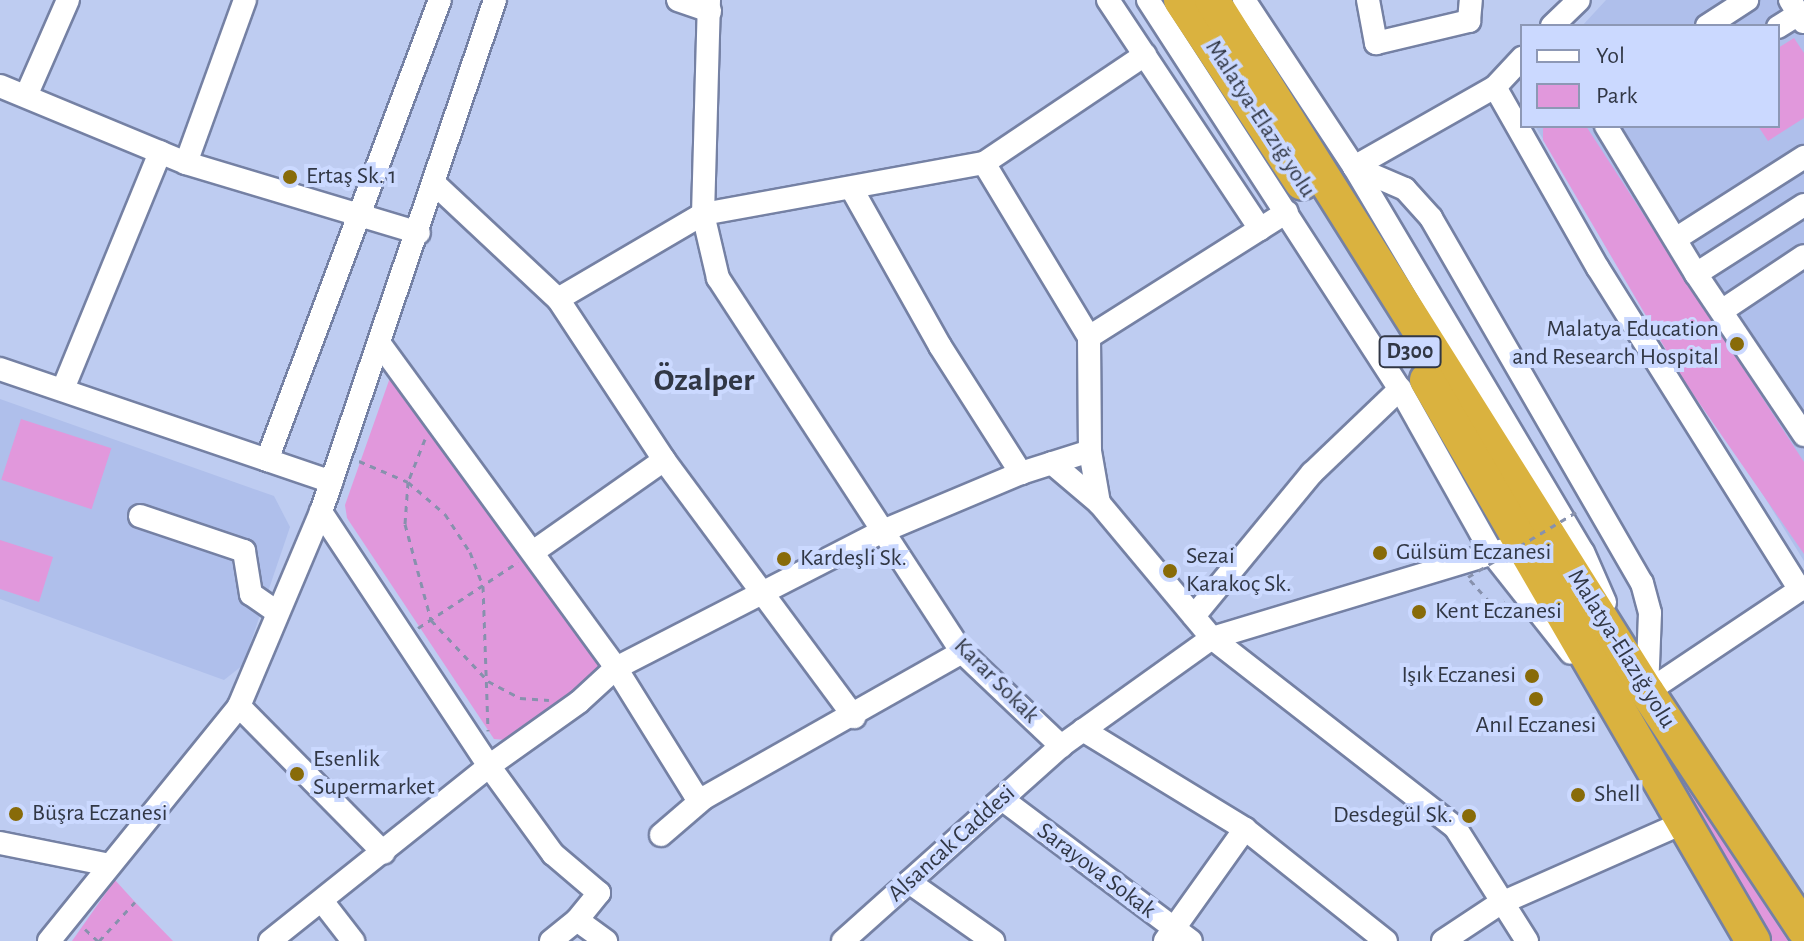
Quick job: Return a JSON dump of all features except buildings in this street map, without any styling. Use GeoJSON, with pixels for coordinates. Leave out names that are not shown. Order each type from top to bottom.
{"type":"FeatureCollection","features":[{"type":"Feature","properties":{"kind":"highway","name":"Malatya-Elazığ yolu"},"geometry":{"type":"LineString","coordinates":[[1181,0],[1421,369],[1506,549],[1619,715],[1753,941]]}},
{"type":"Feature","properties":{"kind":"highway","name":"Malatya-Elazığ yolu"},"geometry":{"type":"LineString","coordinates":[[1212,0],[1640,681],[1804,929]]}},
{"type":"Feature","properties":{"kind":"street"},"geometry":{"type":"LineString","coordinates":[[26,96],[68,0]]}},
{"type":"Feature","properties":{"kind":"street"},"geometry":{"type":"LineString","coordinates":[[186,163],[245,0]]}},
{"type":"Feature","properties":{"kind":"street"},"geometry":{"type":"LineString","coordinates":[[267,460],[362,216],[440,0]]}},
{"type":"Feature","properties":{"kind":"street"},"geometry":{"type":"LineString","coordinates":[[49,941],[239,706],[321,512],[436,185],[495,0]]}},
{"type":"Feature","properties":{"kind":"street"},"geometry":{"type":"LineString","coordinates":[[678,0],[709,6]]}},
{"type":"Feature","properties":{"kind":"street"},"geometry":{"type":"LineString","coordinates":[[1108,0],[1260,229]]}},
{"type":"Feature","properties":{"kind":"street"},"geometry":{"type":"LineString","coordinates":[[1148,0],[1506,549]]}},
{"type":"Feature","properties":{"kind":"street"},"geometry":{"type":"LineString","coordinates":[[1244,0],[1354,167],[1583,552],[1640,681]]}},
{"type":"Feature","properties":{"kind":"street"},"geometry":{"type":"LineString","coordinates":[[1368,0],[1376,43],[1469,21],[1471,0]]}},
{"type":"Feature","properties":{"kind":"street"},"geometry":{"type":"LineString","coordinates":[[1554,24],[1579,0]]}},
{"type":"Feature","properties":{"kind":"street"},"geometry":{"type":"LineString","coordinates":[[1710,24],[1747,0]]}},
{"type":"Feature","properties":{"kind":"street","name":"Karar Sokak"},"geometry":{"type":"LineString","coordinates":[[709,6],[703,214],[718,278],[962,652],[1061,746]]}},
{"type":"Feature","properties":{"kind":"street"},"geometry":{"type":"LineString","coordinates":[[1780,26],[1798,12]]}},
{"type":"Feature","properties":{"kind":"street"},"geometry":{"type":"LineString","coordinates":[[558,299],[703,214],[853,191],[984,163],[1145,55]]}},
{"type":"Feature","properties":{"kind":"street"},"geometry":{"type":"LineString","coordinates":[[1354,167],[1495,87],[1520,60]]}},
{"type":"Feature","properties":{"kind":"street"},"geometry":{"type":"LineString","coordinates":[[0,86],[186,163],[419,233]]}},
{"type":"Feature","properties":{"kind":"street"},"geometry":{"type":"LineString","coordinates":[[1495,87],[1598,268],[1802,589],[1640,681]]}},
{"type":"Feature","properties":{"kind":"street"},"geometry":{"type":"LineString","coordinates":[[1615,129],[1696,274],[1797,412],[1804,435]]}},
{"type":"Feature","properties":{"kind":"street"},"geometry":{"type":"LineString","coordinates":[[63,389],[160,152]]}},
{"type":"Feature","properties":{"kind":"street"},"geometry":{"type":"LineString","coordinates":[[1677,238],[1804,157]]}},
{"type":"Feature","properties":{"kind":"street"},"geometry":{"type":"LineString","coordinates":[[984,163],[1089,337],[1090,451],[1099,503]]}},
{"type":"Feature","properties":{"kind":"street"},"geometry":{"type":"LineString","coordinates":[[1354,167],[1405,189],[1431,218],[1642,583],[1650,613],[1640,681]]}},
{"type":"Feature","properties":{"kind":"street"},"geometry":{"type":"LineString","coordinates":[[436,185],[558,299],[664,460],[854,717]]}},
{"type":"Feature","properties":{"kind":"street"},"geometry":{"type":"LineString","coordinates":[[853,191],[940,346],[1021,473]]}},
{"type":"Feature","properties":{"kind":"street"},"geometry":{"type":"LineString","coordinates":[[1696,274],[1804,205]]}},
{"type":"Feature","properties":{"kind":"street"},"geometry":{"type":"LineString","coordinates":[[1089,337],[1287,212]]}},
{"type":"Feature","properties":{"kind":"street"},"geometry":{"type":"LineString","coordinates":[[1723,310],[1804,256]]}},
{"type":"Feature","properties":{"kind":"street"},"geometry":{"type":"LineString","coordinates":[[380,344],[616,668],[695,795],[704,798]]}},
{"type":"Feature","properties":{"kind":"street"},"geometry":{"type":"LineString","coordinates":[[2,375],[63,389],[331,482]]}},
{"type":"Feature","properties":{"kind":"street"},"geometry":{"type":"LineString","coordinates":[[1194,616],[1312,473],[1400,389]]}},
{"type":"Feature","properties":{"kind":"street"},"geometry":{"type":"LineString","coordinates":[[270,941],[384,853],[489,766],[579,702],[616,668],[883,531],[1021,473],[1090,451]]}},
{"type":"Feature","properties":{"kind":"street"},"geometry":{"type":"LineString","coordinates":[[533,552],[664,460]]}},
{"type":"Feature","properties":{"kind":"street"},"geometry":{"type":"LineString","coordinates":[[1052,463],[1099,503],[1212,638],[1455,827],[1499,904],[1527,941]]}},
{"type":"Feature","properties":{"kind":"street"},"geometry":{"type":"LineString","coordinates":[[321,512],[489,766],[553,854],[599,893],[577,920],[551,941]]}},
{"type":"Feature","properties":{"kind":"street"},"geometry":{"type":"LineString","coordinates":[[140,516],[244,551],[251,594],[277,612]]}},
{"type":"Feature","properties":{"kind":"street","name":"Alsancak Caddesi"},"geometry":{"type":"LineString","coordinates":[[843,941],[1061,746],[1212,638],[1506,549]]}},
{"type":"Feature","properties":{"kind":"street"},"geometry":{"type":"LineString","coordinates":[[661,835],[704,798],[854,717],[962,652]]}},
{"type":"Feature","properties":{"kind":"street"},"geometry":{"type":"LineString","coordinates":[[239,706],[384,853]]}},
{"type":"Feature","properties":{"kind":"street"},"geometry":{"type":"LineString","coordinates":[[1083,730],[1245,829],[1386,941]]}},
{"type":"Feature","properties":{"kind":"street","name":"Sarayova Sokak"},"geometry":{"type":"LineString","coordinates":[[1002,799],[1177,937]]}},
{"type":"Feature","properties":{"kind":"street"},"geometry":{"type":"LineString","coordinates":[[1443,941],[1499,904],[1683,823]]}},
{"type":"Feature","properties":{"kind":"street"},"geometry":{"type":"LineString","coordinates":[[1177,937],[1245,829]]}},
{"type":"Feature","properties":{"kind":"street"},"geometry":{"type":"LineString","coordinates":[[0,843],[110,865]]}},
{"type":"Feature","properties":{"kind":"street"},"geometry":{"type":"LineString","coordinates":[[909,882],[993,941]]}},
{"type":"Feature","properties":{"kind":"street"},"geometry":{"type":"LineString","coordinates":[[322,901],[353,941]]}},
{"type":"Feature","properties":{"kind":"street"},"geometry":{"type":"LineString","coordinates":[[577,920],[606,941]]}},
{"type":"Feature","properties":{"kind":"path"},"geometry":{"type":"LineString","coordinates":[[434,417],[408,482],[405,524],[431,620],[488,681],[520,698],[579,702]]}},
{"type":"Feature","properties":{"kind":"path"},"geometry":{"type":"LineString","coordinates":[[341,453],[408,482],[445,514],[470,552],[483,586],[489,766]]}},
{"type":"Feature","properties":{"kind":"path"},"geometry":{"type":"LineString","coordinates":[[1494,607],[1468,577],[1576,512]]}},
{"type":"Feature","properties":{"kind":"path"},"geometry":{"type":"LineString","coordinates":[[405,637],[533,552]]}},
{"type":"Feature","properties":{"kind":"path"},"geometry":{"type":"LineString","coordinates":[[82,926],[99,941],[135,902]]}},
{"type":"Feature","properties":{"kind":"shaded area","name":"Malatya Education and Research Hospital"},"geometry":{"type":"Polygon","coordinates":[[[1606,0],[1804,0],[1804,561],[1536,128],[1780,128],[1780,24],[1584,24],[1606,0]]]}},
{"type":"Feature","properties":{"kind":"shaded area"},"geometry":{"type":"Polygon","coordinates":[[[0,399],[274,496],[290,527],[243,665],[224,680],[0,599],[0,399]]]}},
{"type":"Feature","properties":{"kind":"green space"},"geometry":{"type":"Polygon","coordinates":[[[1794,38],[1804,53],[1804,118],[1768,141],[1759,128],[1780,128],[1780,47],[1794,38]]]}},
{"type":"Feature","properties":{"kind":"green space"},"geometry":{"type":"Polygon","coordinates":[[[1543,128],[1587,128],[1804,462],[1804,554],[1686,384],[1543,140],[1543,128]]]}},
{"type":"Feature","properties":{"kind":"green space"},"geometry":{"type":"Polygon","coordinates":[[[392,372],[603,668],[507,740],[494,739],[347,518],[345,505],[392,372]]]}},
{"type":"Feature","properties":{"kind":"green space"},"geometry":{"type":"Polygon","coordinates":[[[21,419],[111,448],[92,509],[1,480],[21,419]]]}},
{"type":"Feature","properties":{"kind":"green space"},"geometry":{"type":"Polygon","coordinates":[[[0,540],[53,557],[39,602],[0,589],[0,540]]]}},
{"type":"Feature","properties":{"kind":"green space"},"geometry":{"type":"Polygon","coordinates":[[[1549,565],[1704,813],[1788,941],[1769,941],[1549,565]]]}},
{"type":"Feature","properties":{"kind":"green space"},"geometry":{"type":"Polygon","coordinates":[[[115,880],[135,902],[173,941],[72,941],[115,880]]]}},
{"type":"Feature","properties":{"kind":"place","name":"Ertaş Sk. 1"},"geometry":{"type":"Point","coordinates":[290,177]}},
{"type":"Feature","properties":{"kind":"place","name":"Malatya Education and Research Hospital"},"geometry":{"type":"Point","coordinates":[1737,344]}},
{"type":"Feature","properties":{"kind":"place","name":"Gülsüm Eczanesi"},"geometry":{"type":"Point","coordinates":[1380,553]}},
{"type":"Feature","properties":{"kind":"place","name":"Kardeşli Sk."},"geometry":{"type":"Point","coordinates":[784,559]}},
{"type":"Feature","properties":{"kind":"place","name":"Sezai Karakoç Sk."},"geometry":{"type":"Point","coordinates":[1170,571]}},
{"type":"Feature","properties":{"kind":"place","name":"Kent Eczanesi"},"geometry":{"type":"Point","coordinates":[1419,612]}},
{"type":"Feature","properties":{"kind":"place","name":"Işık Eczanesi"},"geometry":{"type":"Point","coordinates":[1532,676]}},
{"type":"Feature","properties":{"kind":"place","name":"Anıl Eczanesi"},"geometry":{"type":"Point","coordinates":[1536,699]}},
{"type":"Feature","properties":{"kind":"place","name":"Esenlik Supermarket"},"geometry":{"type":"Point","coordinates":[297,774]}},
{"type":"Feature","properties":{"kind":"place","name":"Shell"},"geometry":{"type":"Point","coordinates":[1578,795]}},
{"type":"Feature","properties":{"kind":"place","name":"Büşra Eczanesi"},"geometry":{"type":"Point","coordinates":[16,814]}},
{"type":"Feature","properties":{"kind":"place","name":"Desdegül Sk."},"geometry":{"type":"Point","coordinates":[1469,816]}},
{"type":"Feature","properties":{"kind":"district","name":"Özalper"},"geometry":{"type":"Point","coordinates":[704,380]}}]}
